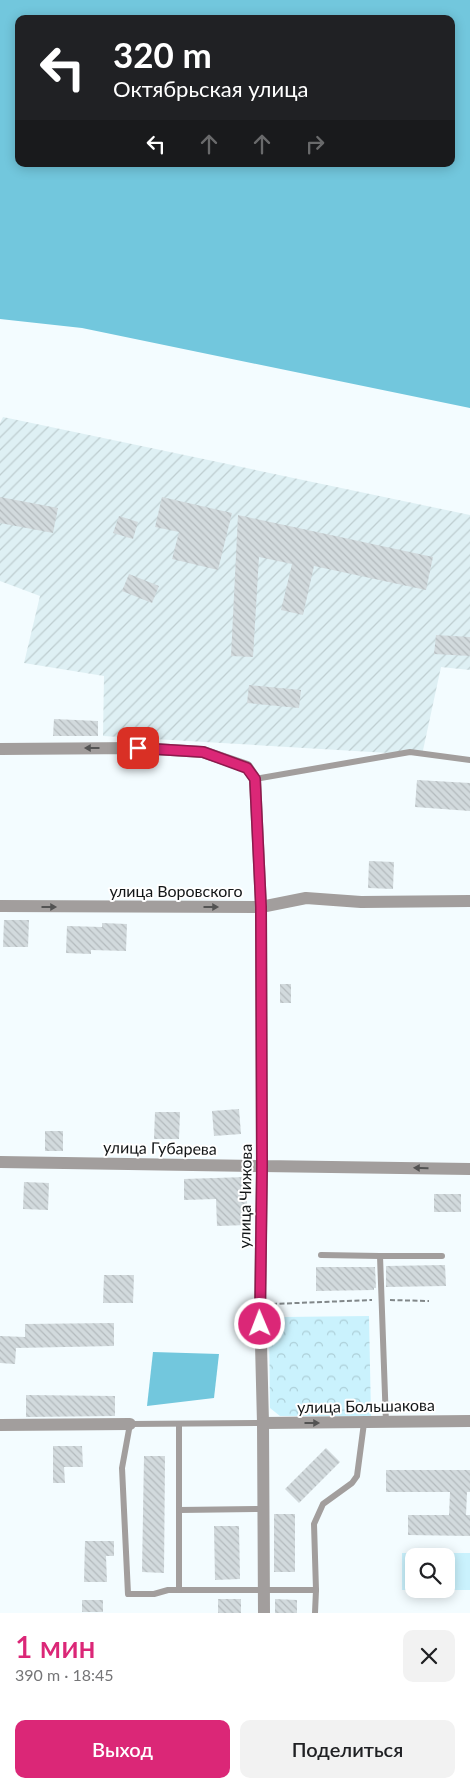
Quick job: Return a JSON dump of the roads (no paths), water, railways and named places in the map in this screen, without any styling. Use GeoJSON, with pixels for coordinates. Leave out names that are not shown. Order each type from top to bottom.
{"type":"FeatureCollection","features":[{"type":"Feature","properties":{"kind":"street"},"geometry":{"type":"LineString","coordinates":[[0,749],[138,748],[203,752],[247,768],[255,779]]}},
{"type":"Feature","properties":{"kind":"street","name":"улица Чижова"},"geometry":{"type":"LineString","coordinates":[[255,779],[261,907],[262,1166],[260,1304],[264,1613]]}},
{"type":"Feature","properties":{"kind":"street","name":"улица Воровского"},"geometry":{"type":"LineString","coordinates":[[0,906],[261,907],[306,898],[360,902],[470,901]]}},
{"type":"Feature","properties":{"kind":"street","name":"улица Губарева"},"geometry":{"type":"LineString","coordinates":[[0,1162],[470,1169]]}},
{"type":"Feature","properties":{"kind":"street","name":"улица Большакова"},"geometry":{"type":"LineString","coordinates":[[263,1423],[470,1421]]}},
{"type":"Feature","properties":{"kind":"street"},"geometry":{"type":"LineString","coordinates":[[0,1424],[130,1424]]}},
{"type":"Feature","properties":{"kind":"lane"},"geometry":{"type":"LineString","coordinates":[[255,779],[410,752],[470,760]]}},
{"type":"Feature","properties":{"kind":"lane"},"geometry":{"type":"LineString","coordinates":[[321,1256],[442,1256]]}},
{"type":"Feature","properties":{"kind":"lane"},"geometry":{"type":"LineString","coordinates":[[380,1256],[386,1423]]}},
{"type":"Feature","properties":{"kind":"lane"},"geometry":{"type":"LineString","coordinates":[[263,1423],[130,1424],[122,1468],[128,1594],[154,1594],[168,1590],[316,1590]]}},
{"type":"Feature","properties":{"kind":"lane"},"geometry":{"type":"LineString","coordinates":[[315,1613],[314,1524],[323,1504],[352,1483],[357,1476],[364,1423]]}},
{"type":"Feature","properties":{"kind":"lane"},"geometry":{"type":"LineString","coordinates":[[178,1424],[179,1590]]}},
{"type":"Feature","properties":{"kind":"lane"},"geometry":{"type":"LineString","coordinates":[[179,1510],[264,1509]]}},
{"type":"Feature","properties":{"kind":"water"},"geometry":{"type":"Polygon","coordinates":[[[0,0],[470,0],[470,408],[82,328],[0,319],[0,0]]]}},
{"type":"Feature","properties":{"kind":"water"},"geometry":{"type":"Polygon","coordinates":[[[153,1352],[219,1354],[214,1398],[147,1406],[153,1352]]]}}]}
